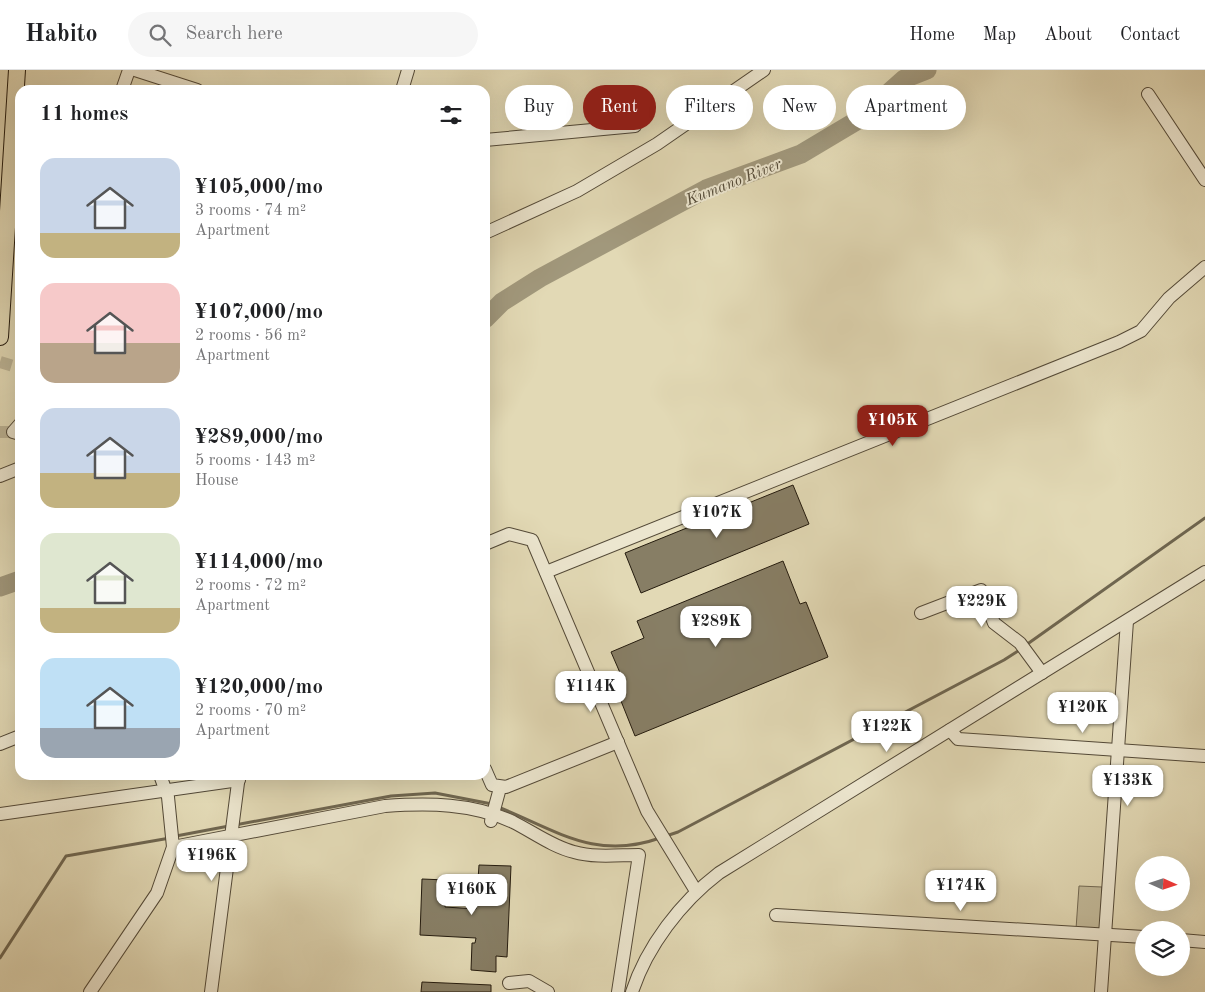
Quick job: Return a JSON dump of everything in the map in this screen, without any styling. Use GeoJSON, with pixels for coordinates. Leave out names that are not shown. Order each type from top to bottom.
{"type":"FeatureCollection","features":[{"type":"Feature","properties":{"kind":"main road"},"geometry":{"type":"LineString","coordinates":[[16,85],[17,70]]}},
{"type":"Feature","properties":{"kind":"main road"},"geometry":{"type":"LineString","coordinates":[[0,337],[2,268],[15,96]]}},
{"type":"Feature","properties":{"kind":"street"},"geometry":{"type":"LineString","coordinates":[[124,85],[128,70]]}},
{"type":"Feature","properties":{"kind":"street"},"geometry":{"type":"LineString","coordinates":[[135,70],[182,85]]}},
{"type":"Feature","properties":{"kind":"street"},"geometry":{"type":"LineString","coordinates":[[404,85],[408,70]]}},
{"type":"Feature","properties":{"kind":"street"},"geometry":{"type":"LineString","coordinates":[[490,231],[577,191],[658,144],[764,70]]}},
{"type":"Feature","properties":{"kind":"street"},"geometry":{"type":"LineString","coordinates":[[1148,94],[1205,180]]}},
{"type":"Feature","properties":{"kind":"street"},"geometry":{"type":"LineString","coordinates":[[490,140],[592,130]]}},
{"type":"Feature","properties":{"kind":"street"},"geometry":{"type":"LineString","coordinates":[[546,572],[1119,342],[1141,331],[1169,298],[1205,267]]}},
{"type":"Feature","properties":{"kind":"street"},"geometry":{"type":"LineString","coordinates":[[0,476],[15,470]]}},
{"type":"Feature","properties":{"kind":"street"},"geometry":{"type":"LineString","coordinates":[[490,542],[509,534],[532,540],[647,811],[696,891]]}},
{"type":"Feature","properties":{"kind":"street"},"geometry":{"type":"LineString","coordinates":[[632,992],[659,938],[696,891],[727,868],[1205,572]]}},
{"type":"Feature","properties":{"kind":"street"},"geometry":{"type":"LineString","coordinates":[[921,613],[981,590],[994,623],[1020,643],[1042,673]]}},
{"type":"Feature","properties":{"kind":"street"},"geometry":{"type":"LineString","coordinates":[[1101,992],[1126,621]]}},
{"type":"Feature","properties":{"kind":"street"},"geometry":{"type":"LineString","coordinates":[[950,730],[958,739],[1205,756]]}},
{"type":"Feature","properties":{"kind":"street"},"geometry":{"type":"LineString","coordinates":[[0,744],[15,738]]}},
{"type":"Feature","properties":{"kind":"street"},"geometry":{"type":"LineString","coordinates":[[490,780],[492,785],[500,788],[618,742]]}},
{"type":"Feature","properties":{"kind":"street"},"geometry":{"type":"LineString","coordinates":[[90,992],[156,893],[173,846],[173,832],[166,791],[162,780]]}},
{"type":"Feature","properties":{"kind":"street"},"geometry":{"type":"LineString","coordinates":[[0,814],[166,791],[223,780]]}},
{"type":"Feature","properties":{"kind":"street"},"geometry":{"type":"LineString","coordinates":[[211,992],[239,780]]}},
{"type":"Feature","properties":{"kind":"street"},"geometry":{"type":"LineString","coordinates":[[491,819],[500,788]]}},
{"type":"Feature","properties":{"kind":"street"},"geometry":{"type":"LineString","coordinates":[[173,846],[385,806],[420,803],[449,804],[491,819],[511,821],[574,852],[598,855],[639,855],[618,992]]}},
{"type":"Feature","properties":{"kind":"street"},"geometry":{"type":"LineString","coordinates":[[776,915],[1135,936]]}},
{"type":"Feature","properties":{"kind":"street"},"geometry":{"type":"LineString","coordinates":[[1190,941],[1205,942]]}},
{"type":"Feature","properties":{"kind":"street"},"geometry":{"type":"LineString","coordinates":[[509,984],[529,981],[548,992]]}},
{"type":"Feature","properties":{"kind":"shaded area"},"geometry":{"type":"Polygon","coordinates":[[[1079,886],[1102,887],[1100,931],[1076,929],[1079,886]]]}},
{"type":"Feature","properties":{"kind":"building"},"geometry":{"type":"Polygon","coordinates":[[[793,485],[809,524],[641,593],[625,553],[793,485]]]}},
{"type":"Feature","properties":{"kind":"building"},"geometry":{"type":"Polygon","coordinates":[[[783,561],[800,604],[806,602],[828,657],[635,736],[615,686],[624,682],[611,652],[644,638],[637,621],[783,561]]]}},
{"type":"Feature","properties":{"kind":"building"},"geometry":{"type":"Polygon","coordinates":[[[479,865],[511,866],[507,957],[496,956],[496,972],[471,970],[472,943],[475,943],[476,938],[420,935],[422,879],[446,880],[445,907],[476,909],[479,865]]]}},
{"type":"Feature","properties":{"kind":"building"},"geometry":{"type":"Polygon","coordinates":[[[422,982],[491,985],[491,992],[421,992],[422,982]]]}},
{"type":"Feature","properties":{"kind":"waterway","name":"Kumano River"},"geometry":{"type":"LineString","coordinates":[[490,314],[502,302],[540,278],[706,189],[801,154],[858,120],[904,79],[927,70]]}},
{"type":"Feature","properties":{"kind":"waterway"},"geometry":{"type":"LineString","coordinates":[[1026,645],[1205,518]]}},
{"type":"Feature","properties":{"kind":"waterway","name":"Kumano River"},"geometry":{"type":"LineString","coordinates":[[0,587],[15,582]]}},
{"type":"Feature","properties":{"kind":"waterway"},"geometry":{"type":"LineString","coordinates":[[666,836],[678,832],[1004,660],[1021,649]]}},
{"type":"Feature","properties":{"kind":"waterway"},"geometry":{"type":"LineString","coordinates":[[235,825],[391,796],[435,793],[492,804]]}},
{"type":"Feature","properties":{"kind":"waterway"},"geometry":{"type":"LineString","coordinates":[[498,807],[576,840],[595,844],[615,846],[637,844],[660,838]]}},
{"type":"Feature","properties":{"kind":"waterway"},"geometry":{"type":"LineString","coordinates":[[176,836],[229,826]]}},
{"type":"Feature","properties":{"kind":"waterway"},"geometry":{"type":"LineString","coordinates":[[0,958],[66,856],[170,838]]}},
{"type":"Feature","properties":{"kind":"tunnel"},"geometry":{"type":"LineString","coordinates":[[0,362],[15,366]]}},
{"type":"Feature","properties":{"kind":"tunnel"},"geometry":{"type":"LineString","coordinates":[[0,432],[13,432]]}}]}
